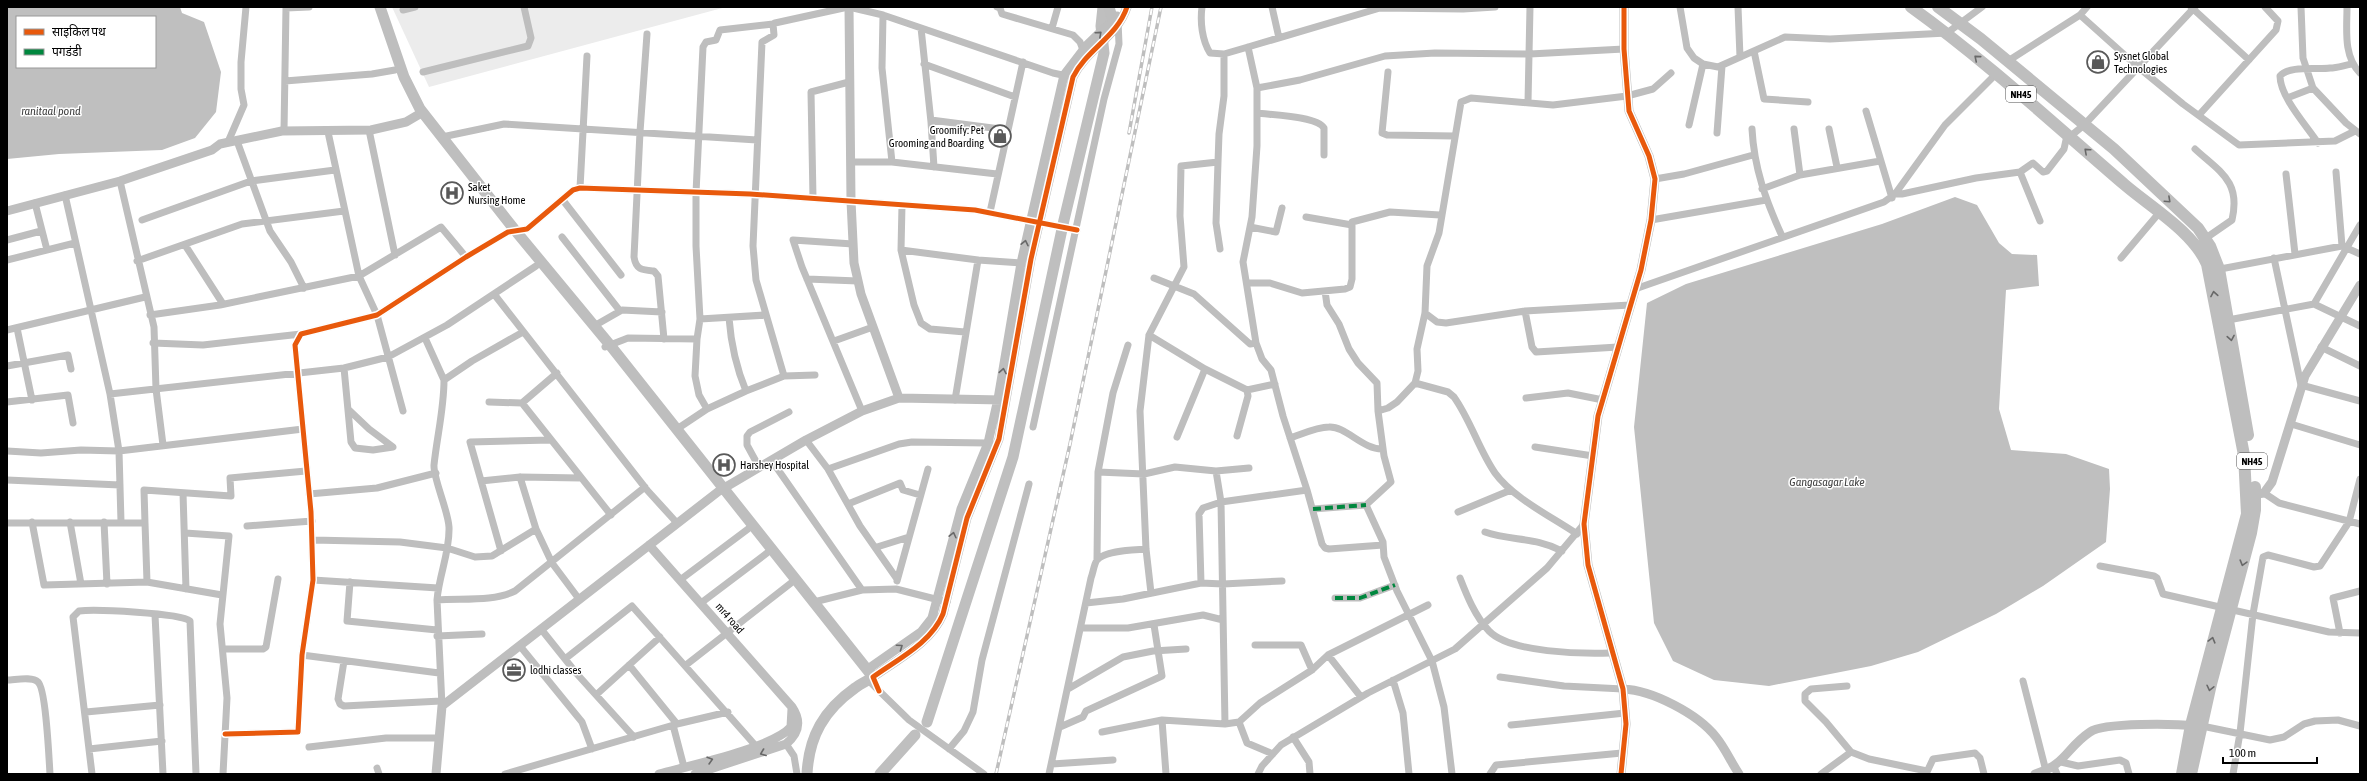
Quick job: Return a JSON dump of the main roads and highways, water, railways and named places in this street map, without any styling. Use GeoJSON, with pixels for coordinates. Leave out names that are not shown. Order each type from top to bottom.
{"type":"FeatureCollection","features":[{"type":"Feature","properties":{"kind":"highway","name":"NH45"},"geometry":{"type":"LineString","coordinates":[[1911,7],[1946,33],[2071,136],[2126,186],[2188,235],[2198,246],[2214,271],[2244,455],[2256,494]]}},
{"type":"Feature","properties":{"kind":"highway"},"geometry":{"type":"LineString","coordinates":[[1925,7],[1976,45],[2107,154],[2139,173]]}},
{"type":"Feature","properties":{"kind":"highway","name":"NH45"},"geometry":{"type":"LineString","coordinates":[[1938,7],[2008,61],[2114,149],[2198,228],[2206,238],[2228,320],[2251,455],[2256,494],[2253,525],[2226,608],[2196,726],[2182,774]]}},
{"type":"Feature","properties":{"kind":"highway"},"geometry":{"type":"LineString","coordinates":[[2107,154],[2109,162],[2126,186]]}},
{"type":"Feature","properties":{"kind":"highway","name":"NH45"},"geometry":{"type":"LineString","coordinates":[[2191,774],[2196,726]]}},
{"type":"Feature","properties":{"kind":"main road"},"geometry":{"type":"LineString","coordinates":[[374,7],[395,70],[407,100],[442,138],[536,266],[608,346],[677,429],[767,553],[791,583],[814,602],[868,675]]}},
{"type":"Feature","properties":{"kind":"main road"},"geometry":{"type":"LineString","coordinates":[[380,7],[404,77],[420,114],[511,231],[594,326],[721,490],[868,675]]}},
{"type":"Feature","properties":{"kind":"main road"},"geometry":{"type":"LineString","coordinates":[[1109,7],[1115,24]]}},
{"type":"Feature","properties":{"kind":"main road"},"geometry":{"type":"LineString","coordinates":[[807,774],[814,735],[833,705],[868,675]]}},
{"type":"Feature","properties":{"kind":"water","name":"ranitaal pond"},"geometry":{"type":"Polygon","coordinates":[[[7,7],[180,7],[182,13],[204,22],[221,72],[216,112],[195,138],[162,150],[59,154],[7,159],[7,7]]]}},
{"type":"Feature","properties":{"kind":"water","name":"Gangasagar Lake"},"geometry":{"type":"Polygon","coordinates":[[[1955,197],[1977,205],[1999,243],[2012,254],[2037,255],[2039,286],[2006,290],[1999,409],[2011,450],[2066,454],[2109,469],[2110,489],[2106,542],[2043,586],[1996,614],[1918,652],[1871,666],[1769,686],[1714,680],[1673,661],[1654,623],[1634,427],[1647,303],[1686,284],[1882,224],[1955,197]]]}},
{"type":"Feature","properties":{"kind":"waterway"},"geometry":{"type":"LineString","coordinates":[[927,722],[1013,457],[1064,220],[1104,53],[1101,26],[1103,7]]}},
{"type":"Feature","properties":{"kind":"waterway"},"geometry":{"type":"LineString","coordinates":[[880,774],[915,735]]}},
{"type":"Feature","properties":{"kind":"railway"},"geometry":{"type":"LineString","coordinates":[[1129,133],[1152,7]]}},
{"type":"Feature","properties":{"kind":"railway"},"geometry":{"type":"LineString","coordinates":[[996,774],[1070,444],[1161,7]]}},
{"type":"Feature","properties":{"kind":"place","name":"Sysnet Global Technologies"},"geometry":{"type":"Point","coordinates":[2098,62]}},
{"type":"Feature","properties":{"kind":"place","name":"Groomify: Pet Grooming and Boarding"},"geometry":{"type":"Point","coordinates":[1000,136]}},
{"type":"Feature","properties":{"kind":"place","name":"Saket Nursing Home"},"geometry":{"type":"Point","coordinates":[452,193]}},
{"type":"Feature","properties":{"kind":"place","name":"Harshey Hospital"},"geometry":{"type":"Point","coordinates":[724,465]}},
{"type":"Feature","properties":{"kind":"place","name":"lodhi classes"},"geometry":{"type":"Point","coordinates":[514,670]}}]}
